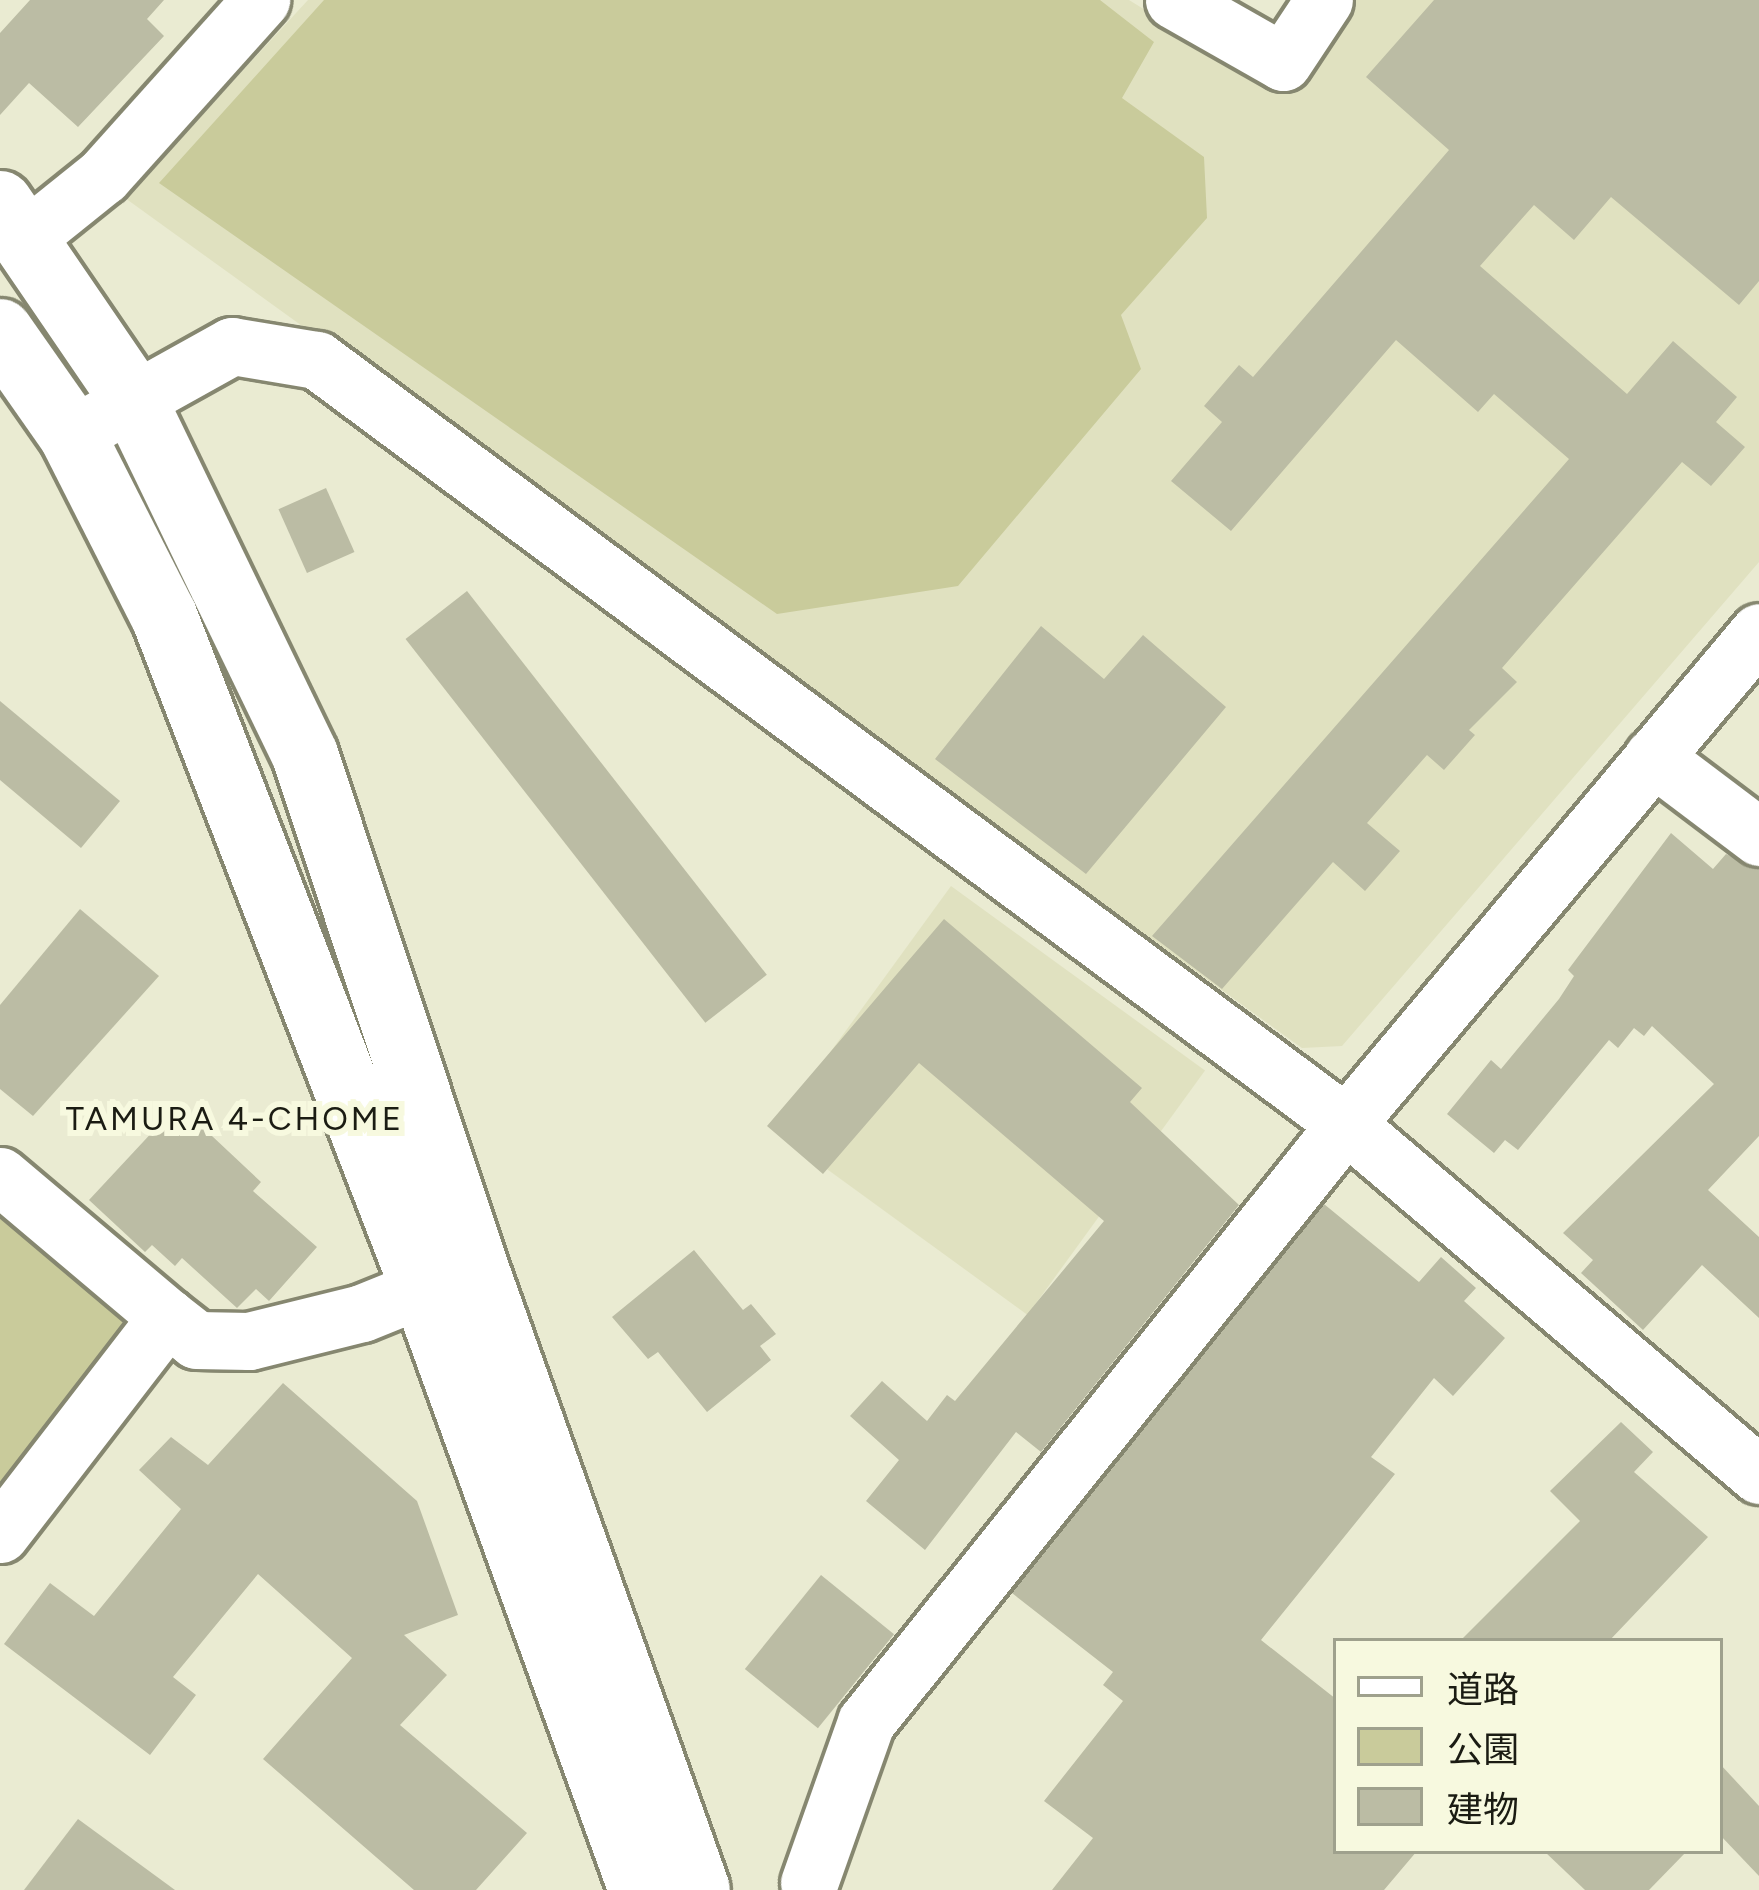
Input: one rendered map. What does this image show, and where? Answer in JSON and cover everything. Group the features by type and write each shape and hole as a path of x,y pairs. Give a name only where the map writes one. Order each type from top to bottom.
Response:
{"street":[{"path":"260,0 103,176 13,220 133,399 305,755 450,1278 642,1890"},
{"path":"1174,0 1282,62 1324,0"},
{"path":"0,332 72,435 164,616 450,1278 697,1890"},
{"path":"72,435 232,346 317,360 1346,1124 1759,1475"},
{"path":"815,1888 866,1722 1346,1124 1759,632"},
{"path":"1653,758 1759,837"},
{"path":"0,1176 196,1340 249,1341 450,1278"},
{"path":"0,1534 167,1317"}],"shaded area":[{"path":"308,0 1129,0 1281,94 1347,0 1759,0 1759,562 1342,1046 1302,1048 125,198"},
{"path":"951,886 1205,1071 1028,1315 773,1130"}],"green space":[{"path":"324,0 1100,0 1154,42 1122,98 1204,157 1207,218 1121,315 1141,369 958,586 777,614 159,183"},
{"path":"0,1209 119,1308 125,1332 0,1492"}],"building":[{"path":"30,0 164,0 147,19 164,36 78,127 29,83 0,115 0,33"},
{"path":"1434,0 1759,0 1759,281 1739,305 1611,197 1574,240 1534,205 1480,266 1627,394 1673,341 1737,397 1716,422 1745,447 1711,486 1682,462 1502,668 1517,682 1469,730 1475,735 1444,770 1427,755 1367,823 1400,851 1365,891 1333,862 1222,989 1152,936 1569,459 1494,394 1478,412 1396,340 1231,531 1171,481 1222,422 1204,406 1239,365 1253,377 1449,150 1366,77"},
{"path":"326,488 354,552 307,573 278,509"},
{"path":"467,591 767,975 705,1023 406,639"},
{"path":"1041,626 1104,679 1143,635 1226,707 1086,874 935,759"},
{"path":"0,701 120,801 81,848 0,780"},
{"path":"1671,833 1713,869 1726,854 1759,869 1759,1136 1708,1190 1759,1237 1759,1318 1702,1265 1643,1330 1581,1273 1593,1260 1563,1233 1714,1084 1652,1026 1644,1036 1634,1028 1618,1048 1609,1040 1518,1150 1505,1140 1494,1153 1447,1114 1491,1060 1501,1069 1559,999 1574,976 1568,970"},
{"path":"80,909 159,976 33,1116 0,1089 0,1005"},
{"path":"944,919 1142,1088 1130,1102 1239,1205 1041,1452 1016,1432 925,1550 866,1501 899,1460 850,1416 882,1381 927,1421 947,1395 955,1401 1104,1221 919,1063 823,1174 767,1126"},
{"path":"170,1113 187,1130 196,1121 261,1182 253,1191 317,1247 269,1301 256,1289 237,1308 182,1258 175,1266 152,1245 145,1252 89,1200"},
{"path":"1324,1204 1419,1282 1441,1257 1476,1288 1464,1301 1505,1338 1453,1396 1434,1378 1371,1457 1395,1474 1261,1640 1333,1697 1333,1854 1414,1854 1384,1890 1052,1890 1093,1838 1044,1801 1123,1701 1103,1685 1113,1672 1012,1593"},
{"path":"694,1250 743,1310 751,1304 776,1334 760,1346 771,1360 707,1412 658,1352 648,1359 612,1317"},
{"path":"283,1383 417,1501 458,1615 404,1635 447,1675 400,1725 527,1833 476,1890 414,1890 263,1759 352,1658 258,1574 173,1677 196,1695 150,1755 4,1644 50,1583 94,1616 181,1509 139,1470 171,1437 208,1465"},
{"path":"1621,1422 1653,1452 1634,1472 1708,1537 1612,1638 1463,1638 1580,1521 1550,1491"},
{"path":"821,1575 894,1634 818,1728 745,1669"},
{"path":"1723,1767 1759,1806 1759,1876 1723,1838"},
{"path":"78,1819 175,1890 24,1890"},
{"path":"1547,1854 1684,1854 1649,1890 1585,1890"}],"district":[{"name":"TAMURA 4-CHOME","path":"235,1119"}]}
